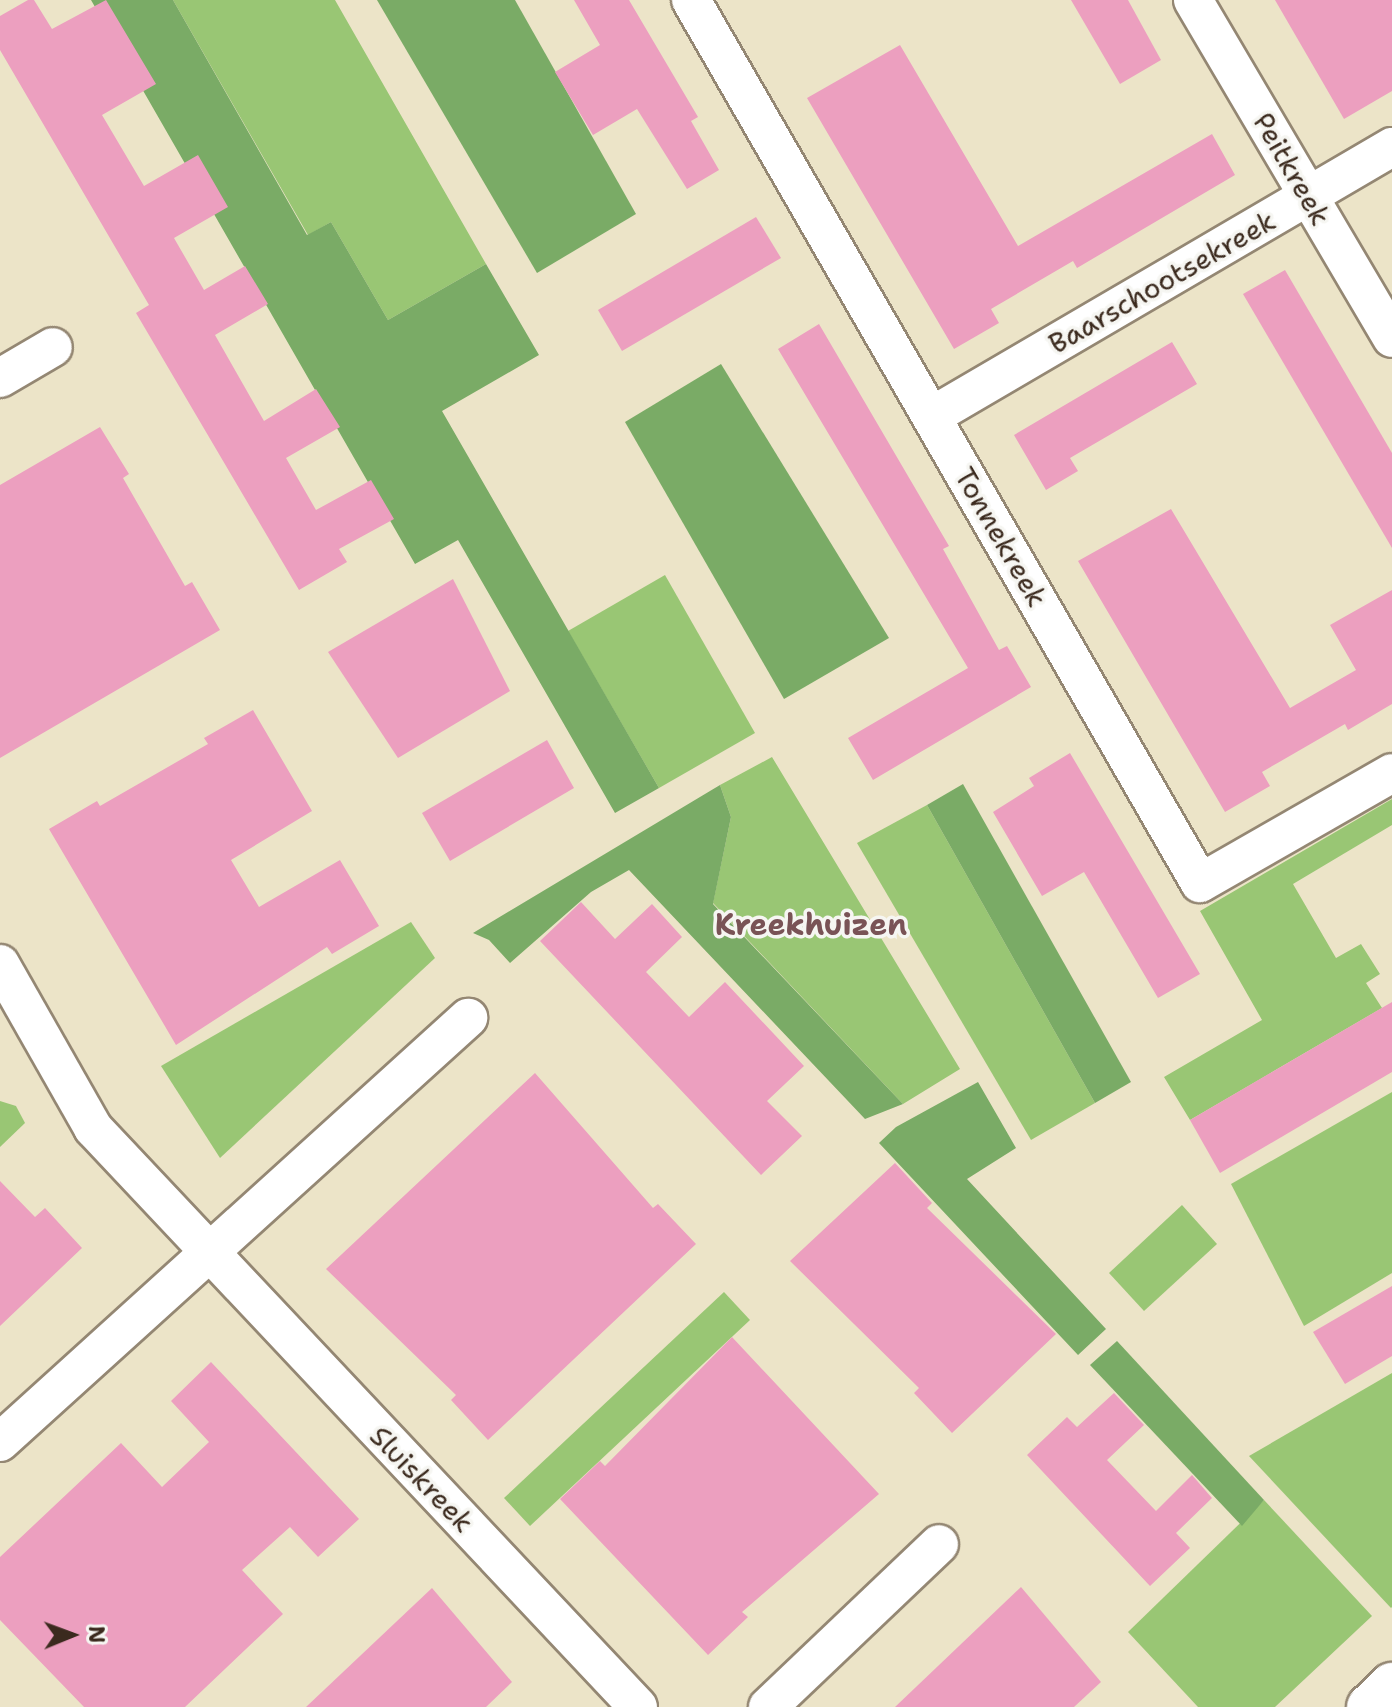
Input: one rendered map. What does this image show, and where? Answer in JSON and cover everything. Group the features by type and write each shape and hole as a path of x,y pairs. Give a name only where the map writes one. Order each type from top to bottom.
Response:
{"street":[{"name":"Tonnekreek","path":"691,0 1200,883 1392,773"},
{"name":"Peitkreek","path":"1193,0 1392,338"},
{"name":"Baarschootsekreek","path":"932,416 1392,147"},
{"path":"0,378 53,347"},
{"name":"Sluiskreek","path":"0,964 93,1128 205,1252 638,1707"},
{"path":"0,1442 205,1252 231,1237 468,1018"},
{"path":"768,1707 939,1544"},
{"path":"1369,1707 1392,1685"}],"green space":[{"path":"91,0 173,0 307,235 331,222 388,320 486,264 539,355 442,411 659,788 615,813 458,540 415,564"},
{"path":"173,0 335,0 486,264 388,320 331,222 308,235"},
{"path":"377,0 515,0 636,214 537,273"},
{"path":"721,364 889,638 784,699 625,422"},
{"path":"665,575 755,733 659,788 568,631"},
{"path":"772,757 960,1069 903,1104 713,903 731,817 720,785"},
{"path":"963,784 1131,1082 1095,1103 927,805"},
{"path":"720,785 731,817 713,904 903,1104 865,1119 629,870 591,892 510,963 489,940 473,933"},
{"path":"1392,799 1392,825 1293,884 1336,958 1361,944 1380,974 1366,983 1382,1008 1190,1120 1164,1077 1262,1020 1200,911"},
{"path":"927,805 1095,1103 1031,1140 857,843"},
{"path":"411,922 435,958 220,1158 161,1066"},
{"path":"978,1082 1016,1148 967,1179 1106,1329 1078,1355 879,1143 896,1127"},
{"path":"1392,1092 1392,1273 1304,1326 1231,1184"},
{"path":"0,1101 16,1106 25,1123 0,1147"},
{"path":"1182,1205 1217,1244 1144,1311 1109,1273"},
{"path":"724,1292 750,1320 530,1526 504,1498"},
{"path":"1117,1341 1264,1500 1242,1526 1090,1365"},
{"path":"1392,1373 1392,1607 1391,1608 1249,1456"},
{"path":"1264,1500 1372,1616 1275,1707 1198,1707 1128,1632"}],"building":[{"path":"28,0 34,0 52,29 106,0 156,84 102,115 144,186 198,155 228,207 174,238 204,290 245,266 268,304 215,335 264,421 316,389 340,427 286,458 316,510 371,480 394,519 339,549 347,562 299,590 136,313 149,305 0,50 0,16"},
{"path":"574,0 629,0 698,117 691,121 719,170 687,189 637,109 593,135 555,72 600,45"},
{"path":"1071,0 1128,0 1161,60 1120,84"},
{"path":"1275,0 1392,0 1392,91 1344,119"},
{"path":"900,45 1018,246 1212,134 1235,175 1077,268 1073,261 991,309 999,323 954,349 807,98"},
{"path":"756,217 781,258 622,351 598,310"},
{"path":"1285,270 1392,453 1392,548 1243,294"},
{"path":"819,324 949,546 943,549 999,650 1007,646 1031,687 873,780 848,738 968,668 778,349"},
{"path":"1172,342 1197,384 1070,458 1078,471 1046,490 1014,435"},
{"path":"100,427 129,474 123,478 185,586 192,582 220,630 0,758 0,485"},
{"path":"1171,509 1290,708 1356,670 1330,625 1392,590 1392,704 1348,730 1345,724 1262,772 1270,786 1225,812 1078,561"},
{"path":"453,579 510,691 398,758 328,652"},
{"path":"253,710 312,811 231,860 259,907 340,860 379,926 332,954 327,947 176,1045 49,829 97,801 100,806 208,744 204,738"},
{"path":"547,740 574,788 450,861 422,813"},
{"path":"1070,753 1200,974 1158,998 1084,872 1042,896 993,812 1034,786 1029,778"},
{"path":"581,902 615,939 652,904 682,937 646,972 689,1017 725,982 804,1066 767,1101 802,1136 761,1175 540,941"},
{"path":"1392,1002 1392,1072 1220,1173 1190,1120"},
{"path":"535,1073 653,1208 658,1204 696,1244 488,1440 451,1400 456,1395 326,1269"},
{"path":"895,1163 932,1203 927,1208 1056,1334 952,1433 914,1393 919,1388 790,1261"},
{"path":"0,1181 35,1217 45,1208 82,1248 0,1326"},
{"path":"1392,1286 1392,1356 1345,1384 1313,1332"},
{"path":"732,1337 879,1494 742,1612 748,1617 708,1655 560,1499 600,1461 605,1466"},
{"path":"211,1362 359,1519 318,1557 290,1527 242,1570 283,1614 185,1707 84,1707 0,1620 0,1557 121,1443 162,1487 209,1442 171,1401"},
{"path":"1114,1393 1144,1425 1107,1460 1156,1511 1192,1475 1212,1498 1176,1533 1190,1548 1150,1586 1027,1455 1067,1417 1077,1427"},
{"path":"1021,1587 1101,1682 1074,1707 895,1707"},
{"path":"432,1588 512,1682 486,1707 306,1707"}],"district":[{"name":"Kreekhuizen","path":"811,925"}]}
